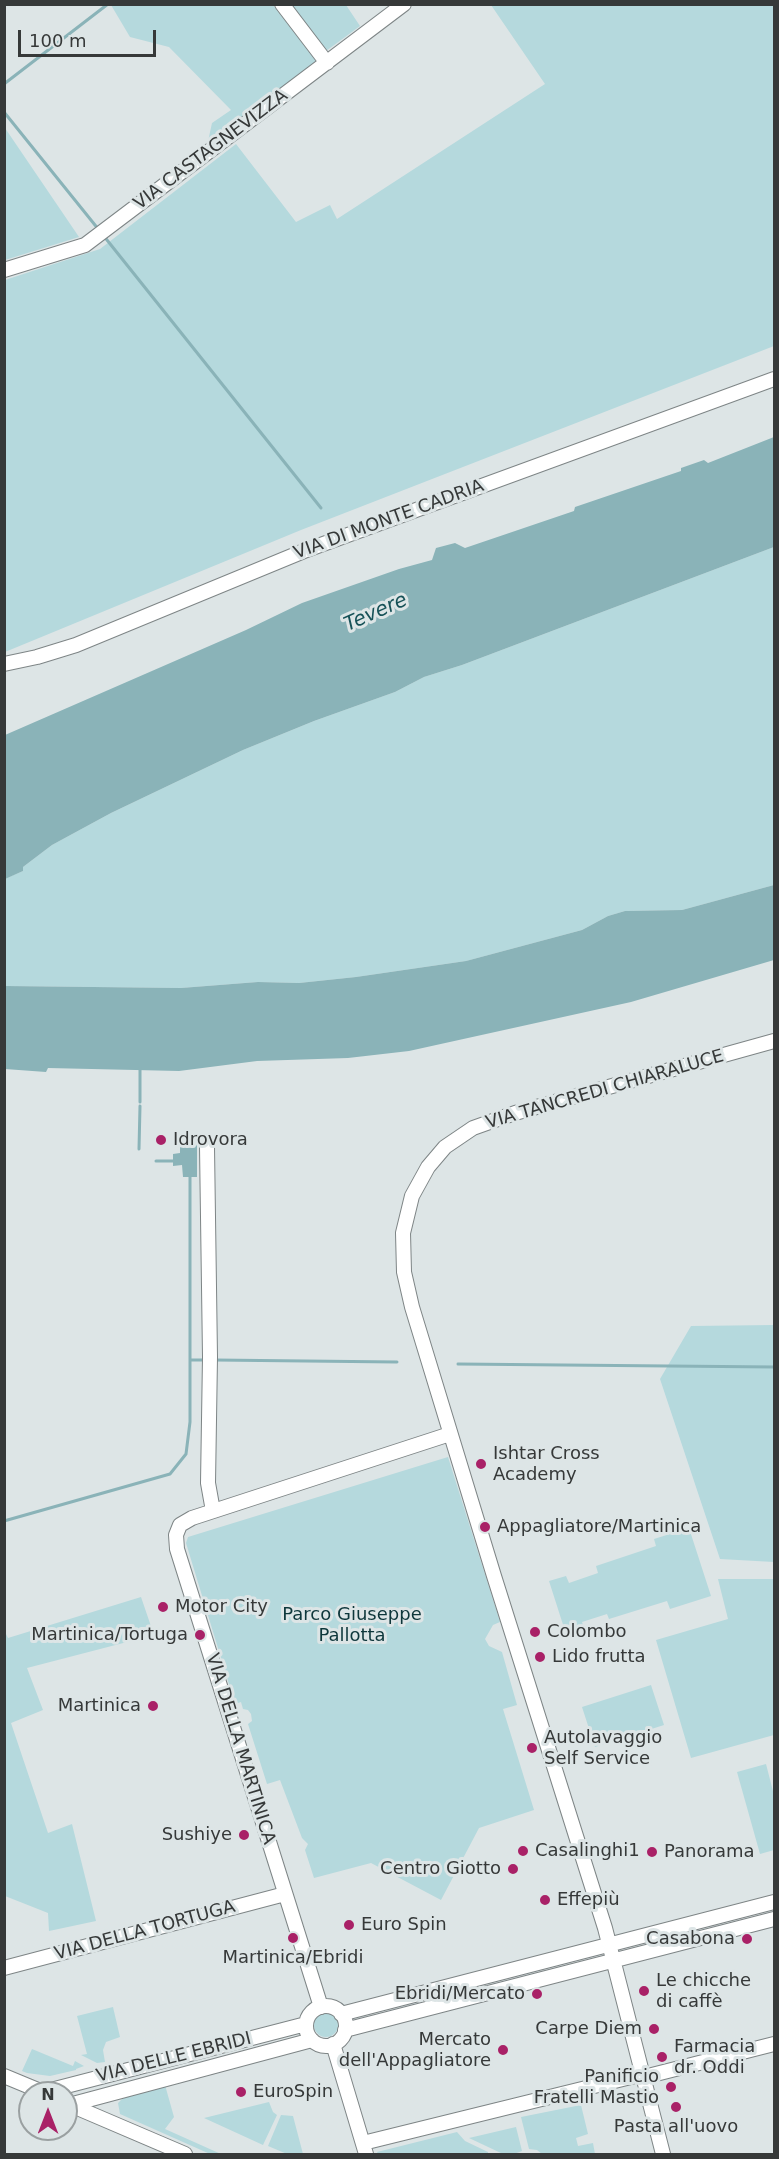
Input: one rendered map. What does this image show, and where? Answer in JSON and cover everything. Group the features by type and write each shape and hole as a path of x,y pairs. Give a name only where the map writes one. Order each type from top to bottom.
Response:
{"street":[{"path":"282,4 327,63"},
{"name":"VIA CASTAGNEVIZZA","path":"4,270 85,244 404,4"},
{"name":"VIA DI MONTE CADRIA","path":"4,664 47,655 76,645 273,563 774,379"},
{"name":"VIA TANCREDI CHIARALUCE","path":"663,2154 610,1945 412,1307 404,1272 405,1221 412,1196 436,1156 465,1133 492,1120 774,1041"},
{"path":"207,1147 210,1361 208,1483 213,1511"},
{"name":"VIA DELLA MARTINICA","path":"321,2007 176,1541 178,1528 185,1521 213,1511 450,1434"},
{"name":"VIA DELLA TORTUGA","path":"4,1968 285,1894"},
{"path":"341,2014 774,1902"},
{"path":"345,2030 774,1919"},
{"path":"506,1972 511,1988"},
{"path":"418,1994 423,2011"},
{"path":"321,2007 332,2007 341,2014 345,2022 345,2030 340,2038 333,2044 322,2045 312,2040 307,2032 306,2024 309,2014 321,2007"},
{"name":"VIA DELLE EBRIDI","path":"78,2083 306,2024"},
{"name":"VIA DELLE EBRIDI","path":"78,2101 312,2040"},
{"path":"333,2044 364,2149 774,2044"},
{"path":"210,2049 214,2066"},
{"path":"114,2073 119,2091"},
{"path":"4,2076 18,2082"},
{"path":"78,2108 185,2154"}],"green space":[{"path":"111,5 273,5 316,61 207,146 212,123 231,110 169,47 130,37"},
{"path":"290,5 346,5 360,26 326,51"},
{"path":"491,5 774,5 774,346 301,530 5,652 5,280 100,249 236,144 296,222 330,205 337,219 545,84"},
{"path":"5,128 79,237 5,260"},
{"path":"774,547 774,885 682,910 625,911 608,916 582,930 466,961 356,977 299,983 258,982 181,988 5,986 4,879 23,871 23,867 52,845 111,813 243,750 395,692 424,677 462,665"},
{"path":"774,1325 774,1562 720,1559 660,1379 691,1326"},
{"name":"Parco Giuseppe Pallotta","path":"448,1457 500,1622 493,1625 485,1639 489,1646 502,1652 517,1705 503,1709 534,1810 479,1828 441,1900 371,1863 314,1878 305,1850 308,1844 302,1838 280,1780 267,1784 248,1724 252,1721 251,1714 248,1710 243,1709 241,1702 235,1704 186,1543 188,1537"},
{"path":"689,1528 711,1596 670,1609 667,1601 609,1619 607,1614 582,1622 584,1628 566,1634 549,1581 566,1576 569,1583 598,1573 596,1566 656,1546 654,1539"},
{"path":"718,1579 774,1579 774,1735 691,1758 656,1640 728,1619"},
{"path":"141,1597 154,1635 27,1668 43,1710 11,1723 48,1833 72,1824 96,1921 49,1931 48,1913 5,1896 5,1632 8,1638"},
{"path":"651,1685 664,1725 595,1747 582,1707"},
{"path":"766,1764 774,1795 774,1850 760,1854 737,1772"},
{"path":"113,2007 120,2037 106,2042 103,2050 105,2062 97,2063 81,2055 87,2054 77,2016"},
{"path":"321,2013 331,2013 338,2020 338,2030 331,2037 321,2037 314,2030 314,2020"},
{"path":"32,2049 73,2066 75,2061 84,2066 50,2076 27,2073 22,2071"},
{"path":"165,2085 174,2117 165,2129 221,2154 210,2154 120,2114 118,2103 123,2098"},
{"path":"269,2102 273,2112 277,2115 263,2145 204,2118"},
{"path":"581,2105 588,2134 576,2138 578,2146 593,2143 595,2154 542,2154 537,2150 529,2149 521,2117"},
{"path":"281,2115 293,2116 303,2154 287,2154 268,2146"},
{"path":"516,2127 522,2151 514,2154 503,2154 469,2138"},
{"path":"457,2132 465,2141 488,2154 378,2154 377,2152"}],"water":[{"name":"Tevere","path":"774,437 774,547 462,665 424,677 395,692 243,750 111,813 52,845 23,867 23,871 5,879 5,735 246,630 302,603 399,569 432,560 436,548 455,543 465,548 574,511 575,507 681,471 681,468 704,460 708,463"},
{"path":"774,885 774,960 631,1002 409,1051 348,1058 257,1061 179,1071 48,1068 46,1072 5,1069 5,986 181,988 258,982 299,983 356,977 466,961 582,930 608,916 625,911 682,910"},
{"path":"180,1143 197,1143 197,1177 183,1177 182,1165 173,1166 173,1154 180,1153"}],"waterway":[{"path":"4,84 108,4"},
{"path":"4,112 99,230"},
{"path":"103,235 321,508"},
{"path":"140,1068 140,1102"},
{"path":"139,1149 140,1106"},
{"path":"156,1161 173,1161"},
{"path":"4,1521 170,1474 186,1454 190,1422 190,1177"},
{"path":"190,1360 206,1360"},
{"path":"215,1360 397,1362"},
{"path":"458,1364 774,1367"}],"place":[{"name":"Idrovora","path":"161,1140"},
{"name":"Ishtar Cross Academy","path":"481,1464"},
{"name":"Appagliatore/Martinica","path":"485,1527"},
{"name":"Motor City","path":"163,1607"},
{"name":"Colombo","path":"535,1632"},
{"name":"Martinica/Tortuga","path":"200,1635"},
{"name":"Lido frutta","path":"540,1657"},
{"name":"Martinica","path":"153,1706"},
{"name":"Autolavaggio Self Service","path":"532,1748"},
{"name":"Sushiye","path":"244,1835"},
{"name":"Casalinghi1","path":"523,1851"},
{"name":"Panorama","path":"652,1852"},
{"name":"Centro Giotto","path":"513,1869"},
{"name":"Effepiù","path":"545,1900"},
{"name":"Euro Spin","path":"349,1925"},
{"name":"Martinica/Ebridi","path":"293,1938"},
{"name":"Casabona","path":"747,1939"},
{"name":"Le chicche di caffè","path":"644,1991"},
{"name":"Ebridi/Mercato","path":"537,1994"},
{"name":"Carpe Diem","path":"654,2029"},
{"name":"Mercato dell'Appagliatore","path":"503,2050"},
{"name":"Farmacia dr. Oddi","path":"662,2057"},
{"name":"Panificio Fratelli Mastio","path":"671,2087"},
{"name":"EuroSpin","path":"241,2092"},
{"name":"Pasta all'uovo","path":"676,2107"}]}
